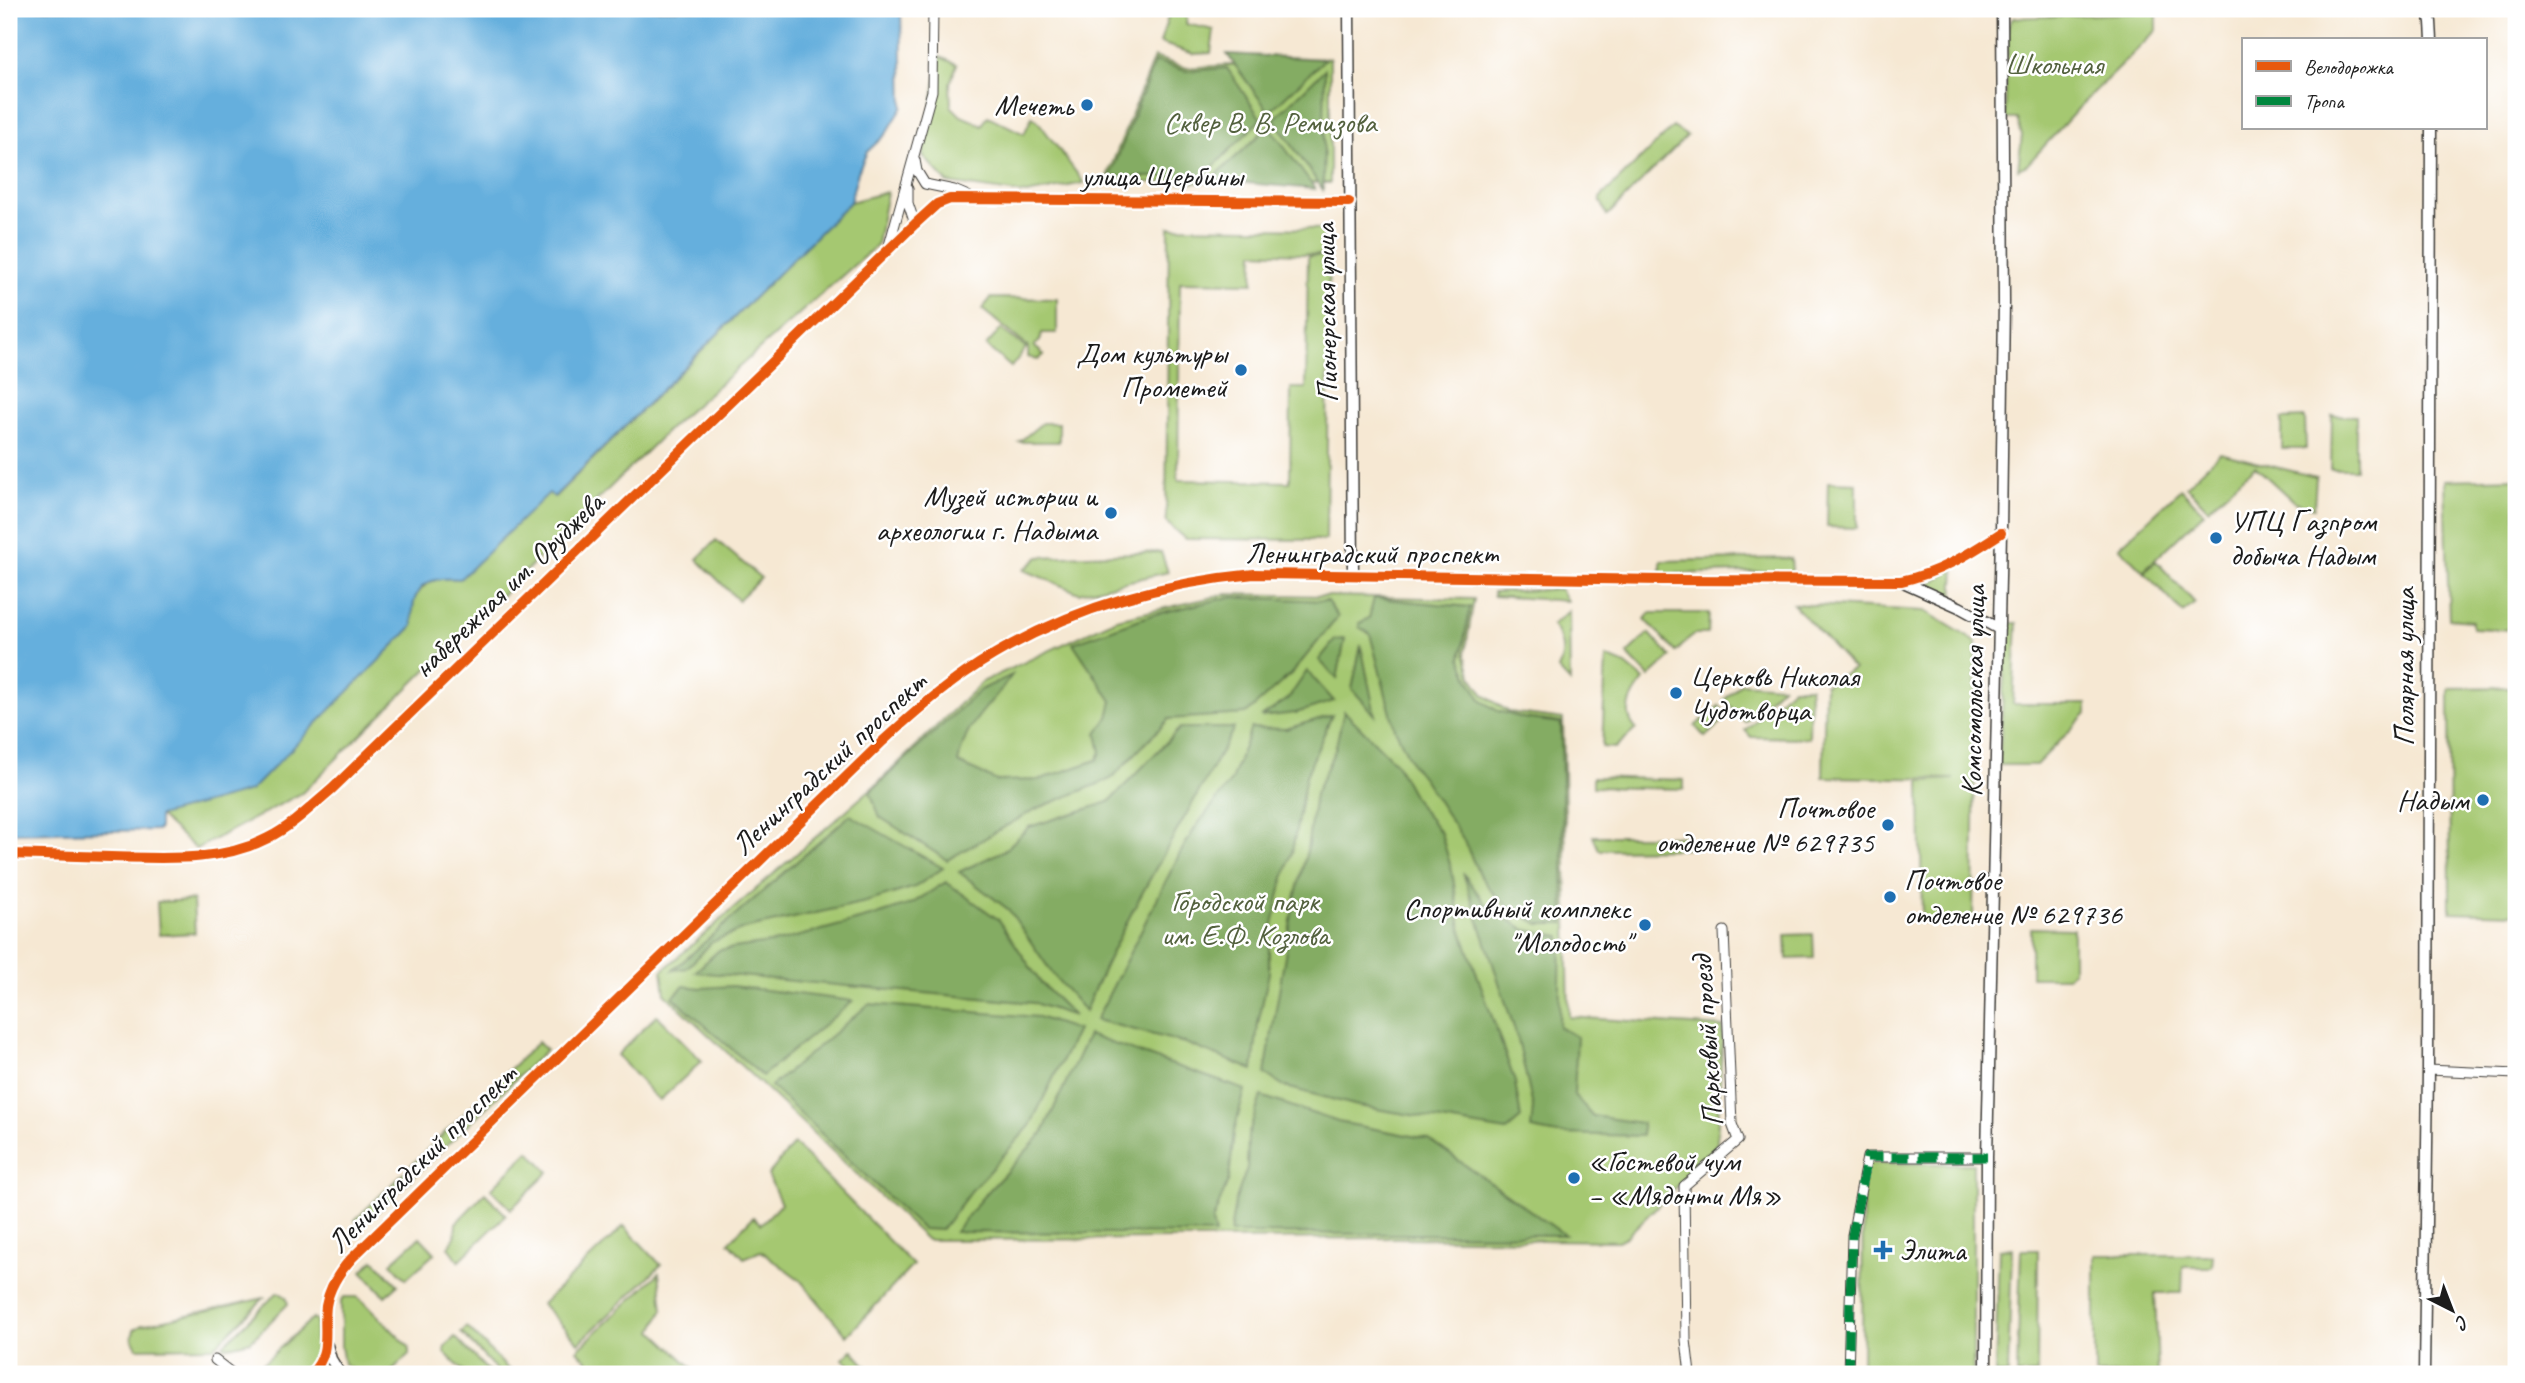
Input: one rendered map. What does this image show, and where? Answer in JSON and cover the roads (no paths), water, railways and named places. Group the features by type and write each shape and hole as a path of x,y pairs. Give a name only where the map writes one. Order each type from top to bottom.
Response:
{"street":[{"path":"888,250 932,91 933,9"},
{"name":"Пионерская улица","path":"1349,9 1353,574"},
{"name":"Комсомольская улица","path":"1986,1374 1987,1157 2004,302 2002,9"},
{"path":"2428,9 2432,38"},
{"name":"Полярная улица","path":"2424,1374 2428,1070 2431,130"},
{"path":"915,158 917,171 925,184 954,190 975,199"},
{"path":"909,179 908,203 915,224"},
{"name":"улица Щербины","path":"975,199 1349,202"},
{"name":"набережная им. Оруджева","path":"9,854 144,858 205,856 244,848 286,828 332,789 915,224 943,200 975,199"},
{"path":"1901,581 1924,577 1943,568 2001,533"},
{"name":"Ленинградский проспект","path":"327,1345 326,1307 330,1290 352,1258 849,773 937,693 1013,644 1088,609 1124,597 1206,578 1254,573 1901,581"},
{"path":"1901,581 1959,607 1999,629"},
{"name":"Парковый проезд","path":"1690,1374 1686,1340 1684,1186 1738,1140 1732,1124 1724,931"},
{"path":"2428,1070 2516,1074"},
{"path":"1848,1374 1852,1236 1867,1157 1987,1157"},
{"path":"311,1374 323,1359 327,1345"},
{"path":"327,1345 340,1374"},
{"path":"215,1360 233,1374"}],"water":[{"path":"9,9 901,9 903,107 886,134 867,152 850,202 554,497 549,493 460,579 437,580 422,588 414,603 413,626 250,791 159,816 159,830 9,833"}],"place":[{"name":"Мечеть","path":"1087,105"},
{"name":"Дом культуры Прометей","path":"1241,370"},
{"name":"Музей истории и археологии г. Надыма","path":"1111,513"},
{"name":"УПЦ Газпром добыча Надым","path":"2216,538"},
{"name":"Церковь Николая Чудотворца","path":"1676,693"},
{"name":"Надым","path":"2483,800"},
{"name":"Почтовое отделение № 629735","path":"1888,825"},
{"name":"Почтовое отделение № 629736","path":"1890,897"},
{"name":"Спортивный комплекс \"Молодость\"","path":"1645,925"},
{"name":"«Гостевой чум – «Мядонти Мя»","path":"1574,1178"},
{"name":"Элита","path":"1883,1250"}],"park label":[{"name":"Школьная","path":"2054,64"},
{"name":"Сквер В. В. Ремизова","path":"1270,122"},
{"name":"Городской парк им. Е.Ф. Козлова","path":"1245,918"}]}
